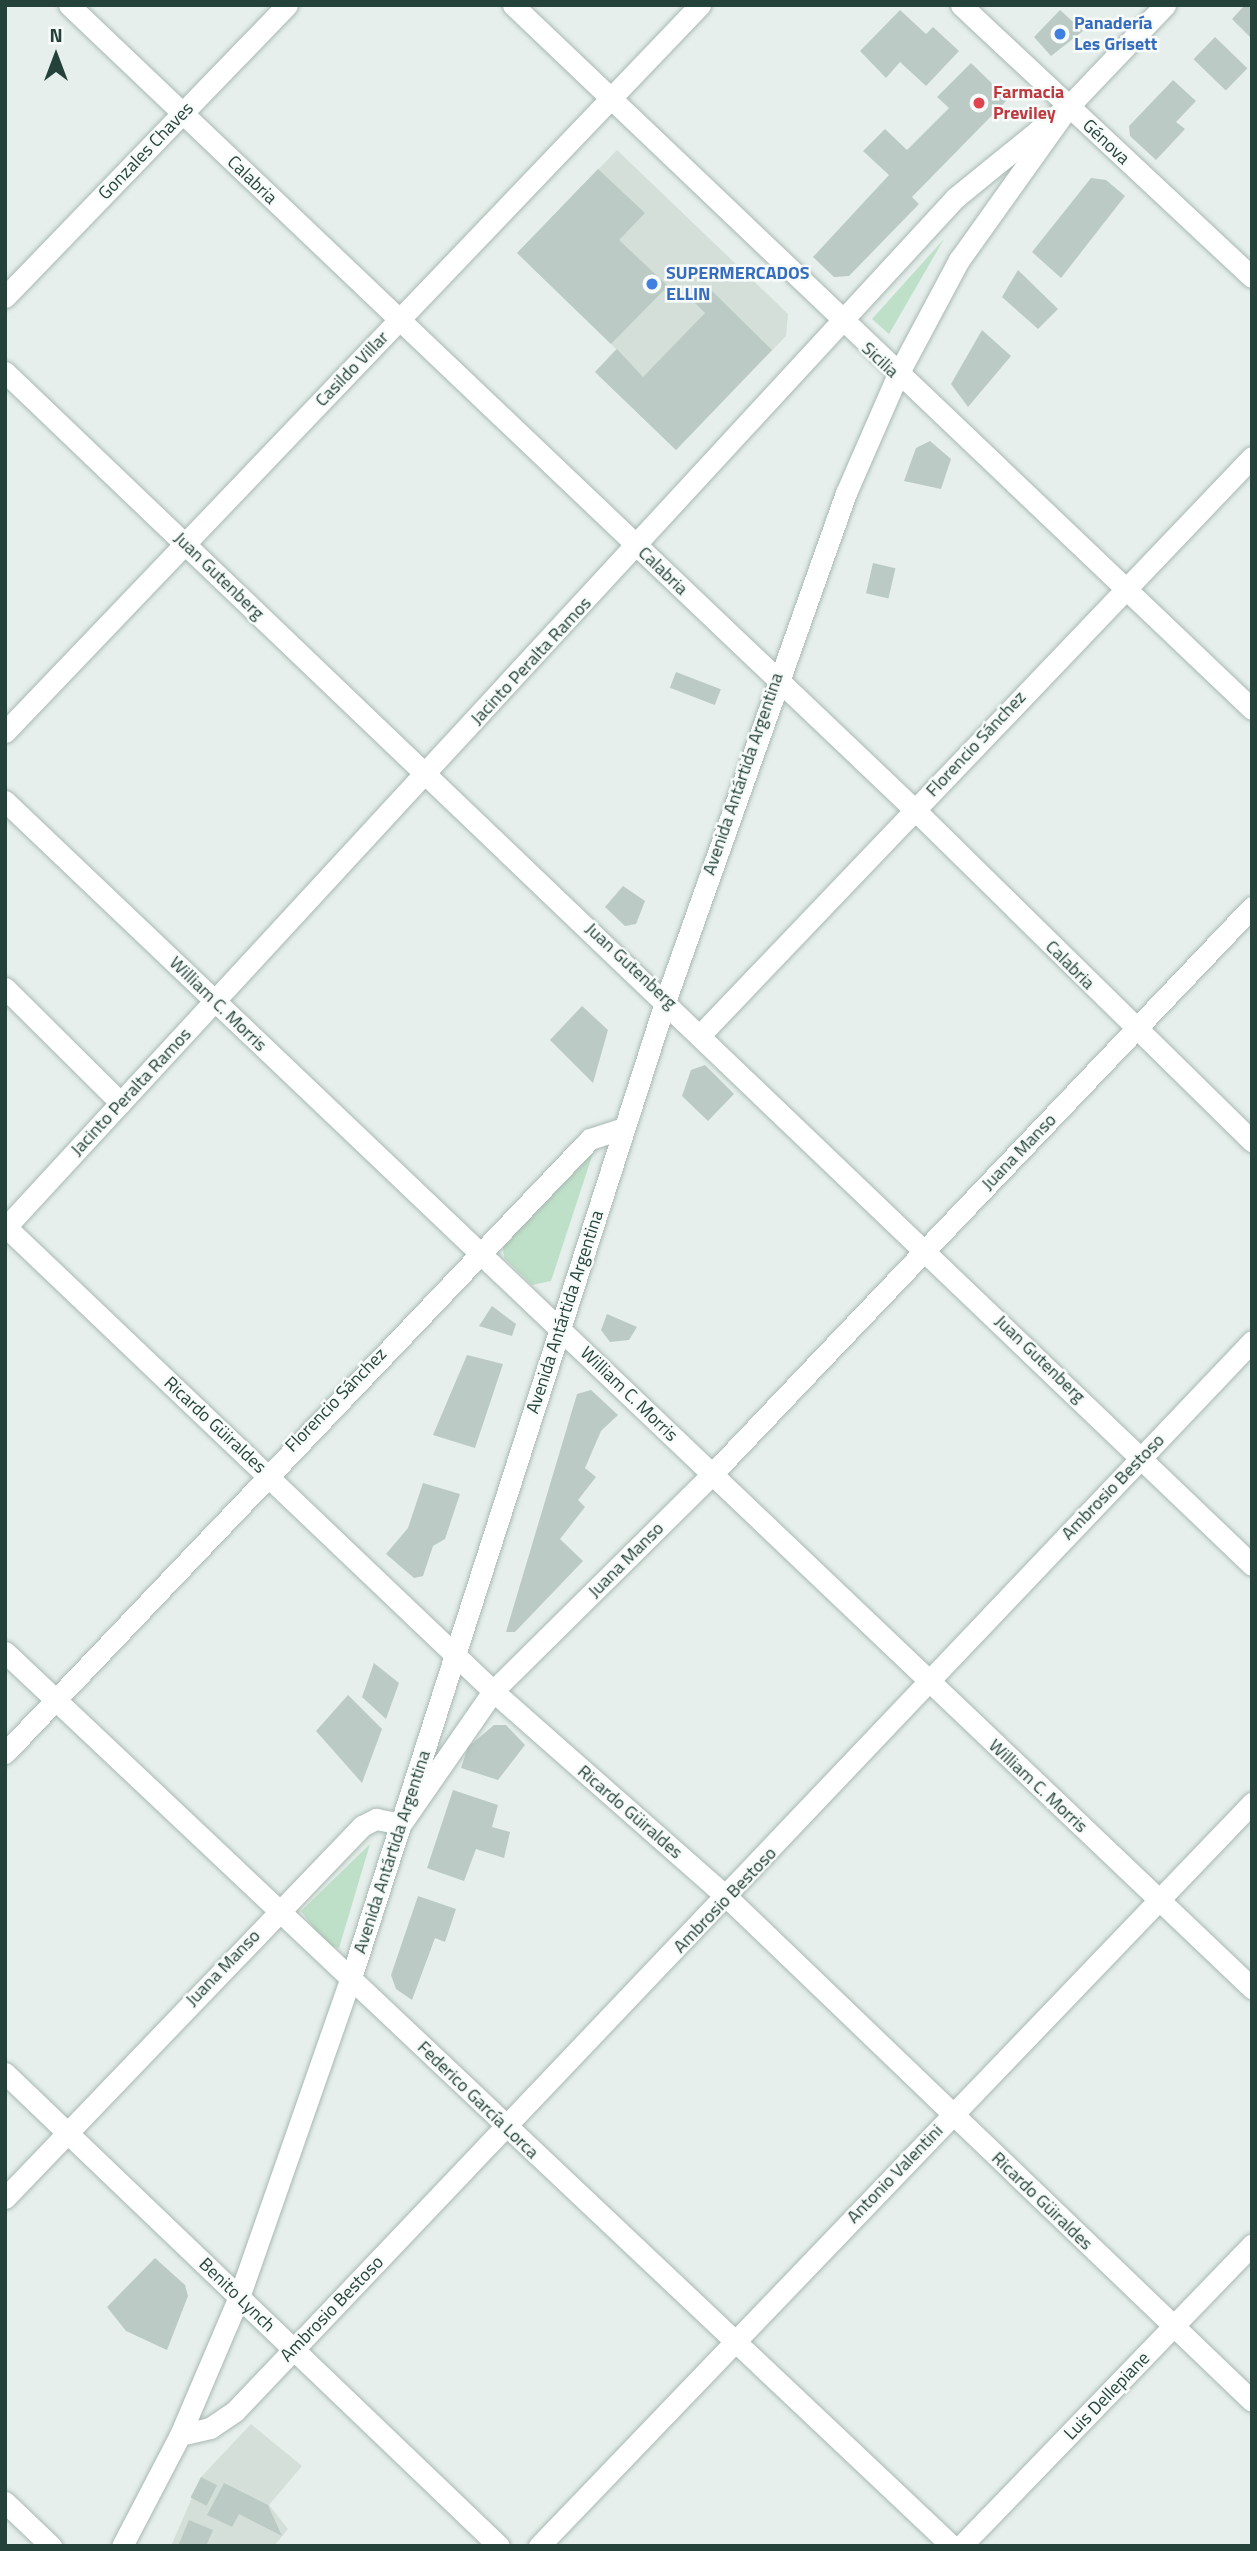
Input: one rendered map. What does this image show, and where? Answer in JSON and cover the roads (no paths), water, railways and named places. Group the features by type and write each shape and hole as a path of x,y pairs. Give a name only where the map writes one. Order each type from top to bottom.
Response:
{"street":[{"name":"Calabria","path":"69,5 915,809 1135,1030 1252,1140"},
{"name":"Gonzales Chaves","path":"5,297 287,5"},
{"name":"Sicilia","path":"513,5 843,325 1252,709"},
{"name":"Casildo Villar","path":"5,733 700,5"},
{"name":"Génova","path":"961,5 1252,277"},
{"path":"1068,107 1166,5"},
{"name":"Jacinto Peralta Ramos","path":"6,1227 843,325 955,198 1068,107"},
{"name":"Avenida Antártida Argentina","path":"122,2546 180,2435 239,2297 351,1978 401,1824 452,1650 776,678 897,376 960,261 1068,107"},
{"name":"Juan Gutenberg","path":"5,372 667,999 1252,1565"},
{"name":"Florencio Sánchez","path":"702,1033 1124,587 1252,457"},
{"name":"William C. Morris","path":"5,801 712,1474 926,1683 1162,1899 1252,1988"},
{"name":"Juana Manso","path":"5,2198 362,1826 376,1819 401,1824 493,1691 712,1474 1252,907"},
{"path":"5,988 121,1103"},
{"name":"Florencio Sánchez","path":"5,1753 266,1473 590,1139 624,1128"},
{"name":"Ricardo Güiraldes","path":"6,1227 493,1691 728,1898 1252,2401"},
{"name":"Ambrosio Bestoso","path":"180,2435 210,2428 234,2411 728,1898 926,1683 1252,1341"},
{"name":"Federico García Lorca","path":"5,1652 505,2127 735,2339 952,2546"},
{"name":"Antonio Valentini","path":"539,2546 1252,1803"},
{"name":"Benito Lynch","path":"5,2073 499,2546"},
{"name":"Luis Dellepiane","path":"961,2546 1252,2245"},
{"path":"5,2502 51,2546"}],"place":[{"name":"Panadería Les Grisett","path":"1060,34"},
{"name":"Farmacia Previley","path":"979,103"},
{"name":"SUPERMERCADOS ELLIN","path":"652,284"}]}
